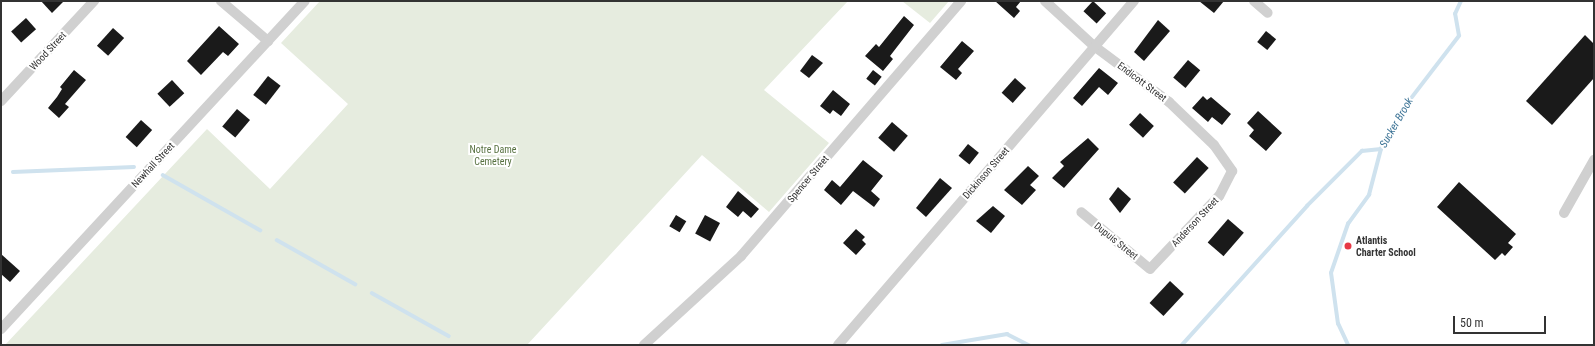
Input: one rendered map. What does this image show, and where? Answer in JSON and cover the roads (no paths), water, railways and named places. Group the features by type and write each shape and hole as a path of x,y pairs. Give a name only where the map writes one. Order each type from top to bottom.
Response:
{"street":[{"name":"Wood Street","path":"1,101 94,1"},
{"path":"221,1 268,42"},
{"name":"Newhall Street","path":"1,329 305,1"},
{"name":"Spencer Street","path":"644,345 741,256 961,1"},
{"name":"Endicott Street","path":"1045,1 1094,46 1169,102 1214,145 1232,169"},
{"name":"Dickinson Street","path":"838,345 1134,1"},
{"path":"1254,1 1268,13"},
{"path":"1564,213 1594,160"},
{"name":"Anderson Street","path":"1150,269 1219,196 1231,178 1232,169"},
{"name":"Dupuis Street","path":"1081,212 1150,269"}],"waterway":[{"name":"Sucker Brook","path":"1348,345 1338,324 1331,273 1348,224 1369,195 1381,149 1406,105 1459,36 1455,14 1461,1"},
{"path":"1182,345 1307,206 1362,151 1381,149"},
{"path":"13,172 134,167"},
{"path":"163,175 260,230"},
{"path":"277,240 355,284"},
{"path":"372,293 449,336"},
{"path":"942,345 1007,334 1029,345"}],"place":[{"name":"Atlantis Charter School","path":"1348,246"}],"park label":[{"name":"Notre Dame Cemetery","path":"493,154"}]}
